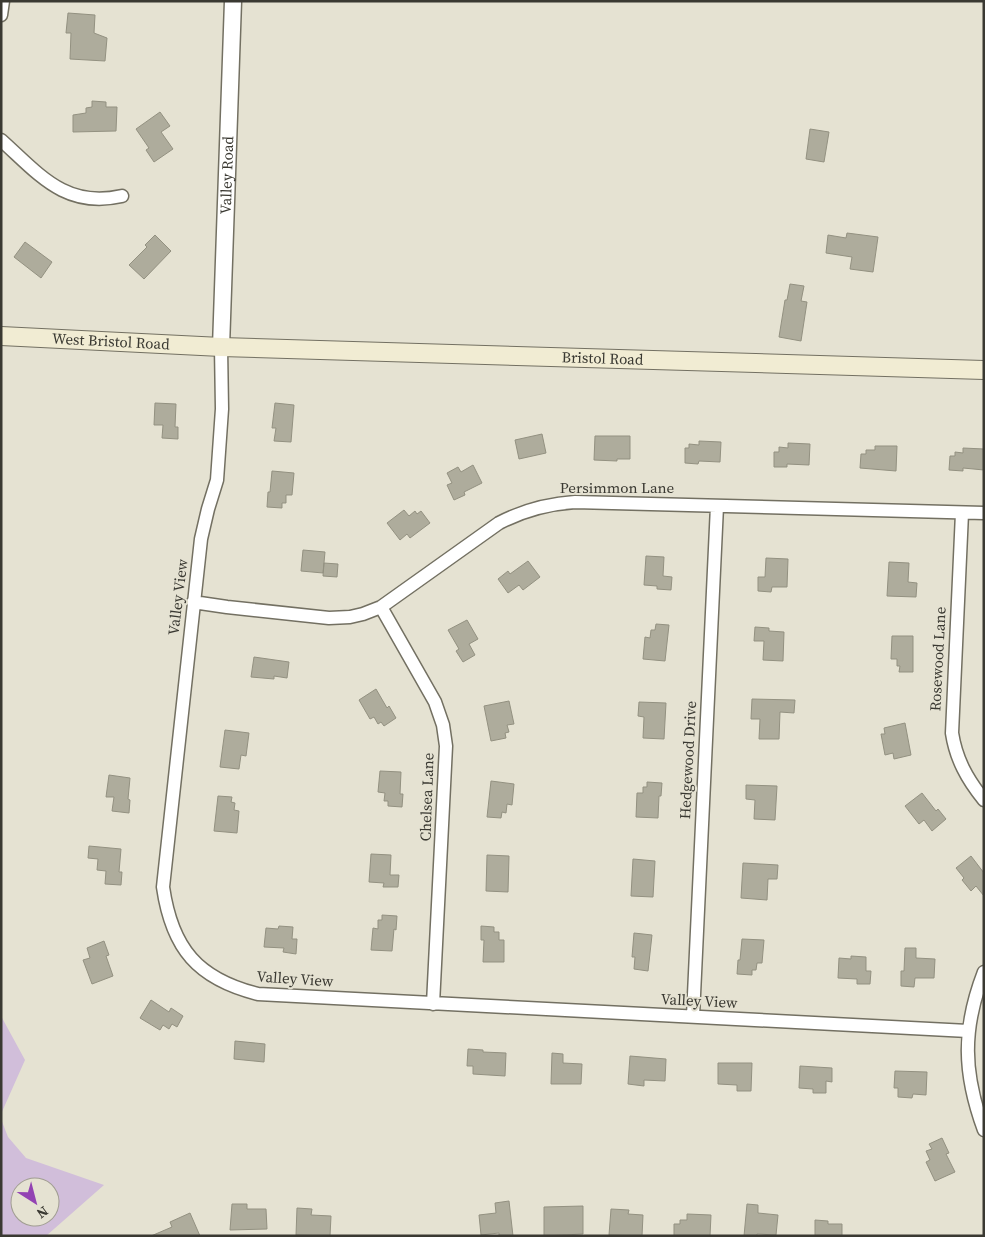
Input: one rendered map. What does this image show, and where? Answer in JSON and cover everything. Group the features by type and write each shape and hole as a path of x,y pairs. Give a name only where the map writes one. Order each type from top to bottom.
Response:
{"main road":[{"name":"West Bristol Road","path":"1,336 221,347"},
{"name":"Bristol Road","path":"221,347 984,370"}],"street":[{"path":"1,15 2,1"},
{"name":"Valley Road","path":"221,347 233,1"},
{"path":"1,140 50,185 61,191 79,197 94,199 122,196"},
{"name":"Valley View","path":"221,347 222,409 218,480 208,509 201,539 164,887 167,910 178,939 186,952 202,969 222,982 258,994 968,1031"},
{"name":"Persimmon Lane","path":"193,602 328,618 350,617 363,614 381,607 499,523 535,507 555,503 984,513"},
{"name":"Hedgewood Drive","path":"693,1016 717,506"},
{"name":"Rosewood Lane","path":"962,512 952,733 954,747 961,767 984,800"},
{"name":"Chelsea Lane","path":"381,607 435,702 443,725 446,746 433,1004"},
{"path":"984,972 976,993 968,1031 968,1067 972,1094 984,1130"}],"shaded area":[{"path":"1,1016 25,1060 1,1114"},
{"path":"1,1119 8,1137 26,1158 104,1185 60,1224 60,1177 10,1177 10,1227 56,1227 46,1236 1,1236"}],"building":[{"path":"68,13 95,15 94,33 107,38 105,61 70,59 71,33 66,33"},
{"path":"92,101 106,102 106,107 117,107 116,131 73,132 73,115 86,113 86,108 92,107"},
{"path":"160,112 170,126 161,132 173,149 154,162 146,150 149,148 136,129"},
{"path":"810,129 829,132 824,162 806,159"},
{"path":"847,233 878,237 873,272 850,269 852,257 826,253 828,235 846,238"},
{"path":"155,235 171,251 144,279 129,265 147,247 145,245"},
{"path":"25,242 52,262 41,278 14,257"},
{"path":"790,284 804,286 801,301 807,302 801,341 779,337 785,300 787,300"},
{"path":"155,403 176,404 175,427 178,427 178,439 162,438 163,425 154,425"},
{"path":"275,403 294,405 291,442 274,441 276,428 272,428"},
{"path":"542,434 546,453 519,459 515,440"},
{"path":"595,436 630,436 630,459 617,459 617,461 594,460"},
{"path":"699,441 721,442 720,462 699,461 698,464 685,463 685,448 689,448 689,444 699,445"},
{"path":"788,443 810,444 809,465 787,464 787,467 774,467 774,452 779,452 779,447 788,448"},
{"path":"875,446 897,446 896,471 860,468 861,454 866,454 866,450 875,450"},
{"path":"963,448 984,449 984,470 963,468 963,471 949,470 950,456 955,456 955,452 963,453"},
{"path":"473,465 482,483 464,492 465,495 454,500 447,485 452,483 447,473 458,467 461,472"},
{"path":"272,471 294,473 292,495 286,495 286,503 282,503 282,508 267,507"},
{"path":"404,510 409,516 415,511 417,514 421,511 430,523 410,538 407,534 400,540 387,523"},
{"path":"303,550 325,552 323,573 301,571"},
{"path":"646,556 664,557 663,576 672,577 671,590 657,589 657,586 644,585"},
{"path":"766,558 788,559 787,587 772,587 771,592 758,591 758,577 765,577"},
{"path":"528,561 540,577 523,590 519,585 508,593 498,579 508,571 510,574"},
{"path":"889,562 909,563 908,582 917,583 916,597 887,596"},
{"path":"324,563 338,564 337,577 323,576"},
{"path":"467,620 478,639 469,644 475,655 463,662 456,651 459,649 448,630"},
{"path":"656,624 669,625 665,661 643,659 645,637 650,638 651,630 655,630"},
{"path":"755,627 769,628 769,631 784,632 783,661 763,660 764,641 754,641"},
{"path":"892,636 913,636 913,672 899,672 900,666 897,666 897,659 891,659"},
{"path":"254,657 289,662 287,678 274,676 274,679 251,677"},
{"path":"376,689 387,708 389,706 396,718 384,726 381,722 378,724 374,717 370,719 359,700"},
{"path":"752,699 795,700 794,713 780,712 779,739 759,739 760,719 751,719"},
{"path":"509,701 514,724 507,725 509,732 505,733 506,738 491,741 484,706"},
{"path":"639,702 666,703 664,739 643,738 644,717 638,716"},
{"path":"905,723 911,755 894,759 893,753 885,755 881,734 885,734 884,728"},
{"path":"225,730 249,733 246,756 241,755 239,769 220,767"},
{"path":"380,771 401,772 400,794 403,794 402,807 388,806 388,801 384,801 385,793 378,792"},
{"path":"109,775 130,778 129,813 112,811 114,797 106,797"},
{"path":"491,781 514,784 512,805 507,804 506,813 502,812 501,818 487,817"},
{"path":"647,782 662,783 661,796 659,796 658,818 636,817 637,793 643,793 643,787 647,787"},
{"path":"746,785 777,786 775,820 754,819 755,800 746,799"},
{"path":"922,793 936,811 938,809 946,819 932,831 924,820 919,824 905,806"},
{"path":"218,796 232,797 231,802 235,803 234,810 239,811 237,833 214,831"},
{"path":"89,846 121,849 119,872 122,872 121,885 105,884 106,871 97,870 98,859 88,858"},
{"path":"371,854 391,855 390,875 399,875 398,887 383,887 384,883 369,882"},
{"path":"487,855 509,856 508,892 486,891"},
{"path":"971,856 984,873 984,896 976,886 971,891 962,880 964,878 956,868"},
{"path":"633,859 655,861 653,897 631,896"},
{"path":"743,863 778,865 777,879 768,879 767,900 741,898"},
{"path":"382,915 397,916 392,951 371,950 373,928 378,929 378,920 382,920"},
{"path":"279,926 293,927 292,939 297,939 296,954 283,952 284,948 264,947 266,928 278,929"},
{"path":"481,926 494,927 494,932 499,932 499,940 504,940 504,962 483,962 484,940 481,940"},
{"path":"634,933 652,935 648,971 634,969 635,957 632,957"},
{"path":"742,939 764,940 762,963 757,963 756,970 752,970 752,975 737,974"},
{"path":"104,941 109,955 106,956 113,976 92,984 83,960 90,958 87,948"},
{"path":"905,948 916,948 916,958 935,959 934,978 915,978 914,987 901,986 901,971 904,971"},
{"path":"851,956 866,957 866,971 871,971 870,984 857,984 857,979 838,978 839,958 851,959"},
{"path":"151,1000 169,1012 171,1008 183,1016 177,1027 172,1024 169,1029 163,1025 160,1030 140,1018"},
{"path":"235,1041 265,1044 264,1062 234,1059"},
{"path":"468,1049 506,1053 505,1076 473,1074 473,1066 467,1066"},
{"path":"552,1053 563,1054 563,1063 582,1064 581,1084 551,1084"},
{"path":"630,1056 666,1059 665,1081 644,1080 644,1086 628,1084"},
{"path":"718,1063 752,1063 751,1091 737,1091 737,1085 718,1084"},
{"path":"800,1066 832,1068 832,1082 826,1081 826,1093 813,1093 813,1089 799,1088"},
{"path":"895,1071 927,1072 926,1095 913,1094 912,1098 898,1097 898,1088 894,1088"},
{"path":"942,1138 949,1153 946,1154 955,1172 935,1181 926,1162 930,1160 926,1151 932,1149 929,1144"},
{"path":"509,1201 513,1236 499,1236 499,1233 481,1235 479,1215 496,1213 495,1203"},
{"path":"232,1204 247,1204 247,1209 266,1209 267,1229 230,1230"},
{"path":"747,1204 758,1205 758,1213 778,1215 776,1235 757,1234 757,1236 744,1236"},
{"path":"583,1206 583,1234 544,1236 544,1207"},
{"path":"297,1208 312,1209 311,1215 331,1216 330,1236 296,1235"},
{"path":"611,1209 629,1210 628,1214 643,1215 642,1236 609,1235"},
{"path":"190,1213 200,1236 151,1236 172,1227 170,1222"},
{"path":"687,1214 711,1215 710,1236 674,1236 674,1224 680,1224 680,1220 687,1220"},
{"path":"815,1220 828,1221 828,1224 842,1224 842,1236 815,1236"}]}
